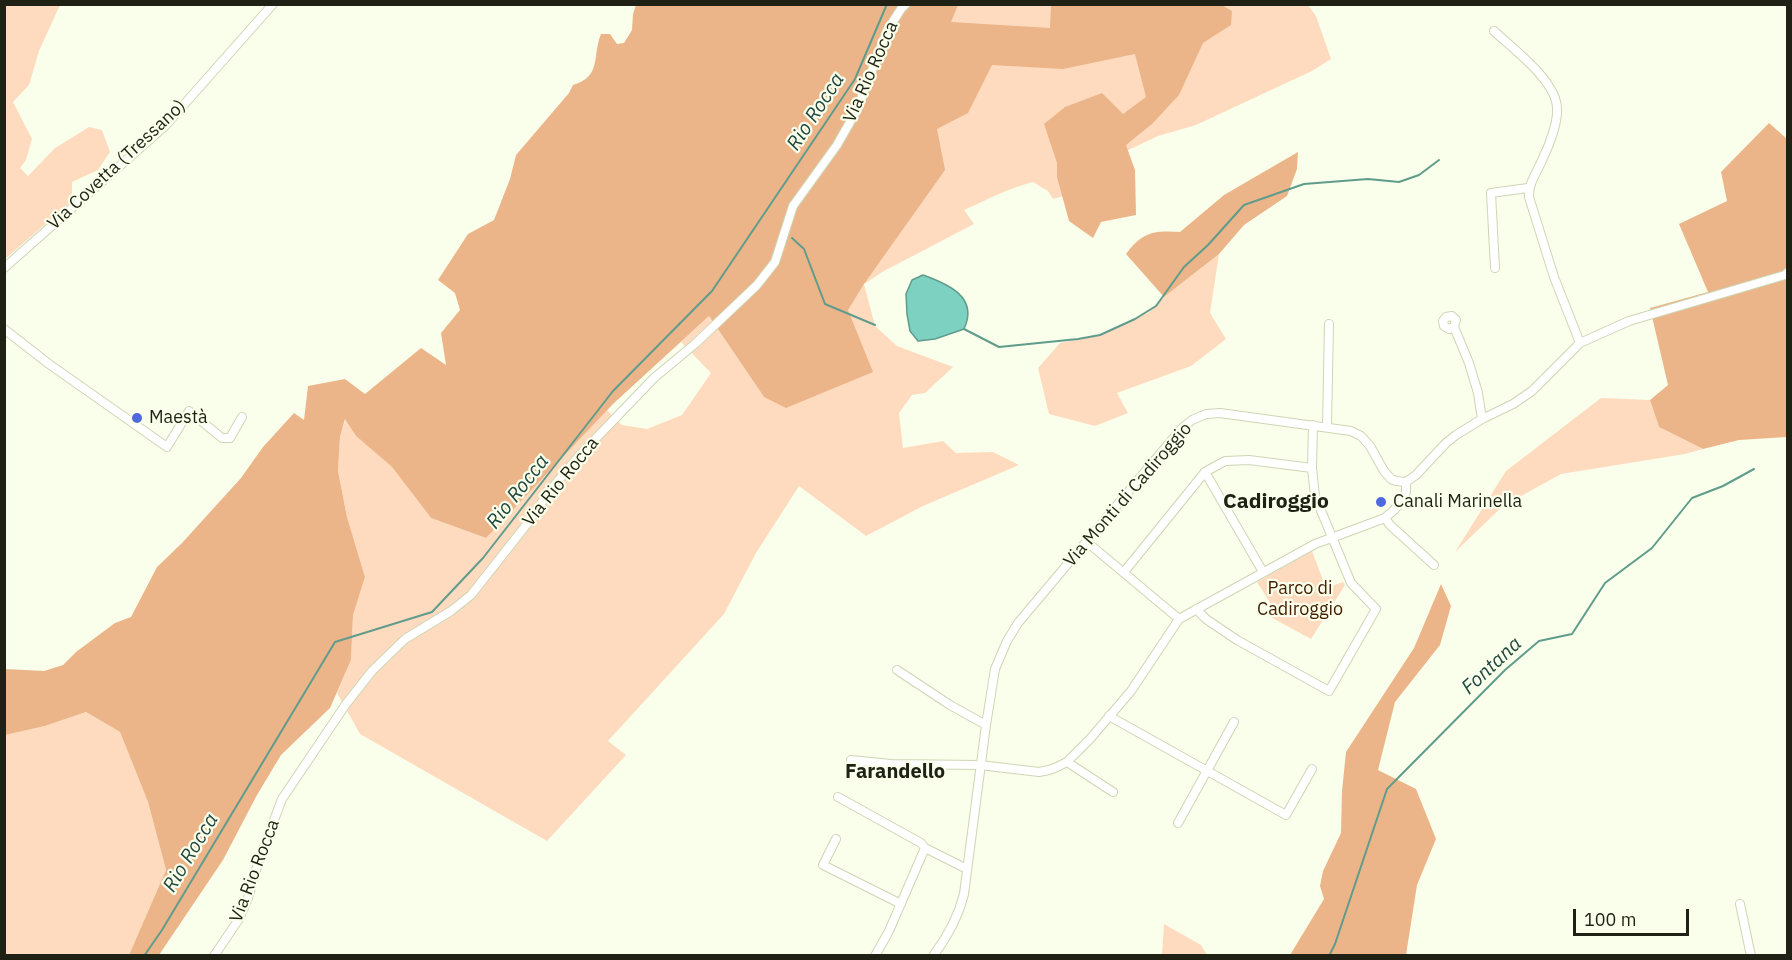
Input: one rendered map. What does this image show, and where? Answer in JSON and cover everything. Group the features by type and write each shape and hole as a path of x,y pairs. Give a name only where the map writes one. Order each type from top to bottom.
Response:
{"street":[{"name":"Via Covetta (Tressano)","path":"4,268 165,126 273,4"},
{"name":"Via Rio Rocca","path":"214,956 239,919 282,799 346,704 372,671 405,639 451,611 471,595 578,457 654,378 696,343 757,285 775,262 793,206 837,145 857,110 887,31 906,4"},
{"path":"1494,32 1552,88 1557,109 1554,128 1544,156 1528,188 1554,277 1580,343"},
{"path":"1495,268 1491,193 1528,188"},
{"path":"850,760 891,764 980,765 1039,772 1049,771 1067,762 1090,739 1135,684 1179,619 1315,544 1385,518 1402,501 1406,492 1406,482 1416,475 1446,442 1532,391 1580,343 1629,321 1785,275 1788,272"},
{"path":"1327,426 1329,324"},
{"path":"1454,327 1469,363 1478,393 1482,419"},
{"path":"4,329 49,364 167,447 189,411 222,438 230,438 242,417"},
{"name":"Via Monti di Cadiroggio","path":"933,956 946,938 960,910 964,894 995,669 1007,640 1018,623 1156,458 1192,420 1206,414 1220,413 1351,431 1361,436 1370,446 1391,479 1396,482 1406,482"},
{"path":"1196,609 1206,619 1237,640 1329,691 1376,609 1351,583 1316,496 1312,468 1313,425"},
{"path":"1124,572 1205,472 1225,461 1249,460 1312,468"},
{"path":"1205,472 1263,572"},
{"path":"1385,518 1434,565"},
{"path":"1087,542 1179,619"},
{"path":"897,670 950,705 986,725"},
{"path":"1108,716 1286,815 1312,769"},
{"path":"1178,823 1234,722"},
{"path":"1067,762 1113,792"},
{"path":"838,796 921,843 925,848 967,869"},
{"path":"836,839 823,865 901,904"},
{"path":"875,956 925,848"},
{"path":"1740,904 1751,956"}],"green space":[{"path":"5,4 60,5 39,51 29,85 13,102 32,139 26,160 20,168 28,176 55,148 89,127 102,130 110,152 98,170 72,182 72,201 5,259"},
{"path":"651,5 1308,5 1316,16 1331,59 1312,71 1196,125 1158,136 1122,153 1064,196 1053,199 1048,191 1033,182 964,210 974,224 884,271 864,284"},
{"path":"1219,254 1210,313 1226,339 1191,366 1117,393 1128,413 1095,426 1049,414 1038,368 1060,343 1100,335 1149,312 1164,297"},
{"path":"864,284 875,326 897,346 953,367 925,393 912,395 899,413 903,448 943,441 956,453 993,452 1019,465 923,506 866,536 799,486 756,553 724,614 608,741 626,755 547,841 360,734 337,693 351,660 353,614 365,577 347,517 338,471 340,437 346,418 356,436 392,467 431,518 486,538 607,410 622,425 647,429 682,415 711,373 681,342 709,316 764,397 872,372 847,310"},
{"path":"1601,398 1650,400 1659,427 1703,449 1685,454 1561,474 1503,506 1455,552 1506,471"},
{"name":"Parco di Cadiroggio","path":"1312,551 1326,588 1343,582 1345,585 1311,639 1267,615 1272,606 1257,582"},
{"path":"86,712 120,732 148,802 166,870 129,955 5,955 4,735 45,726"},
{"path":"1164,924 1201,945 1207,955 1162,955"}],"shaded area":[{"path":"1220,4 1232,11 1231,25 1203,43 1179,95 1152,124 1126,145 1135,170 1136,215 1101,222 1093,238 1069,221 1057,177 1057,163 1044,124 1065,107 1102,93 1123,114 1146,97 1135,54 1063,69 992,65 968,113 937,129 945,170 848,310 873,372 786,408 764,397 709,316 613,404 486,538 431,518 392,467 356,436 345,419 340,437 338,471 347,517 365,577 353,615 351,660 330,708 281,755 223,860 159,955 129,955 166,870 148,802 120,732 86,712 45,726 5,735 5,669 44,671 63,665 76,652 115,623 131,617 157,567 241,478 263,447 294,413 304,420 308,386 345,379 365,394 421,348 446,365 441,333 460,310 455,293 438,280 468,234 494,220 510,179 516,155 569,93 573,85 588,77 592,71 601,34 610,34 617,44 624,43 632,30 636,5 958,5 951,22 1050,28 1051,5"},
{"path":"1769,123 1787,139 1787,437 1739,440 1703,449 1659,427 1650,400 1668,385 1650,308 1708,292 1679,224 1727,201 1721,172"},
{"path":"1298,152 1297,169 1287,196 1244,225 1219,254 1164,297 1126,254 1138,241 1149,234 1163,231 1180,232 1224,195"},
{"path":"1441,584 1451,606 1440,645 1395,702 1378,770 1416,789 1436,839 1417,885 1406,955 1290,955 1324,899 1320,886 1323,871 1341,833 1346,752 1414,648"}],"water":[{"path":"923,275 959,293 967,308 968,318 964,329 935,339 918,341 910,331 906,294 912,280"}],"waterway":[{"name":"Rio Rocca","path":"144,956 162,930 335,642 432,612 483,558 613,391 712,291 855,79 887,4"},
{"path":"964,329 999,347 1100,335 1135,319 1156,306 1184,267 1208,245 1244,205 1304,184 1368,179 1399,182 1419,175 1439,160"},
{"path":"792,238 804,249 825,304 875,325"},
{"name":"Fontana","path":"1329,956 1387,789 1505,670 1539,641 1572,634 1605,583 1652,548 1692,498 1723,486 1754,469"}],"place":[{"name":"Maestà","path":"137,418"},
{"name":"Canali Marinella","path":"1381,502"}],"district":[{"name":"Cadiroggio","path":"1276,502"},
{"name":"Farandello","path":"895,772"}]}
